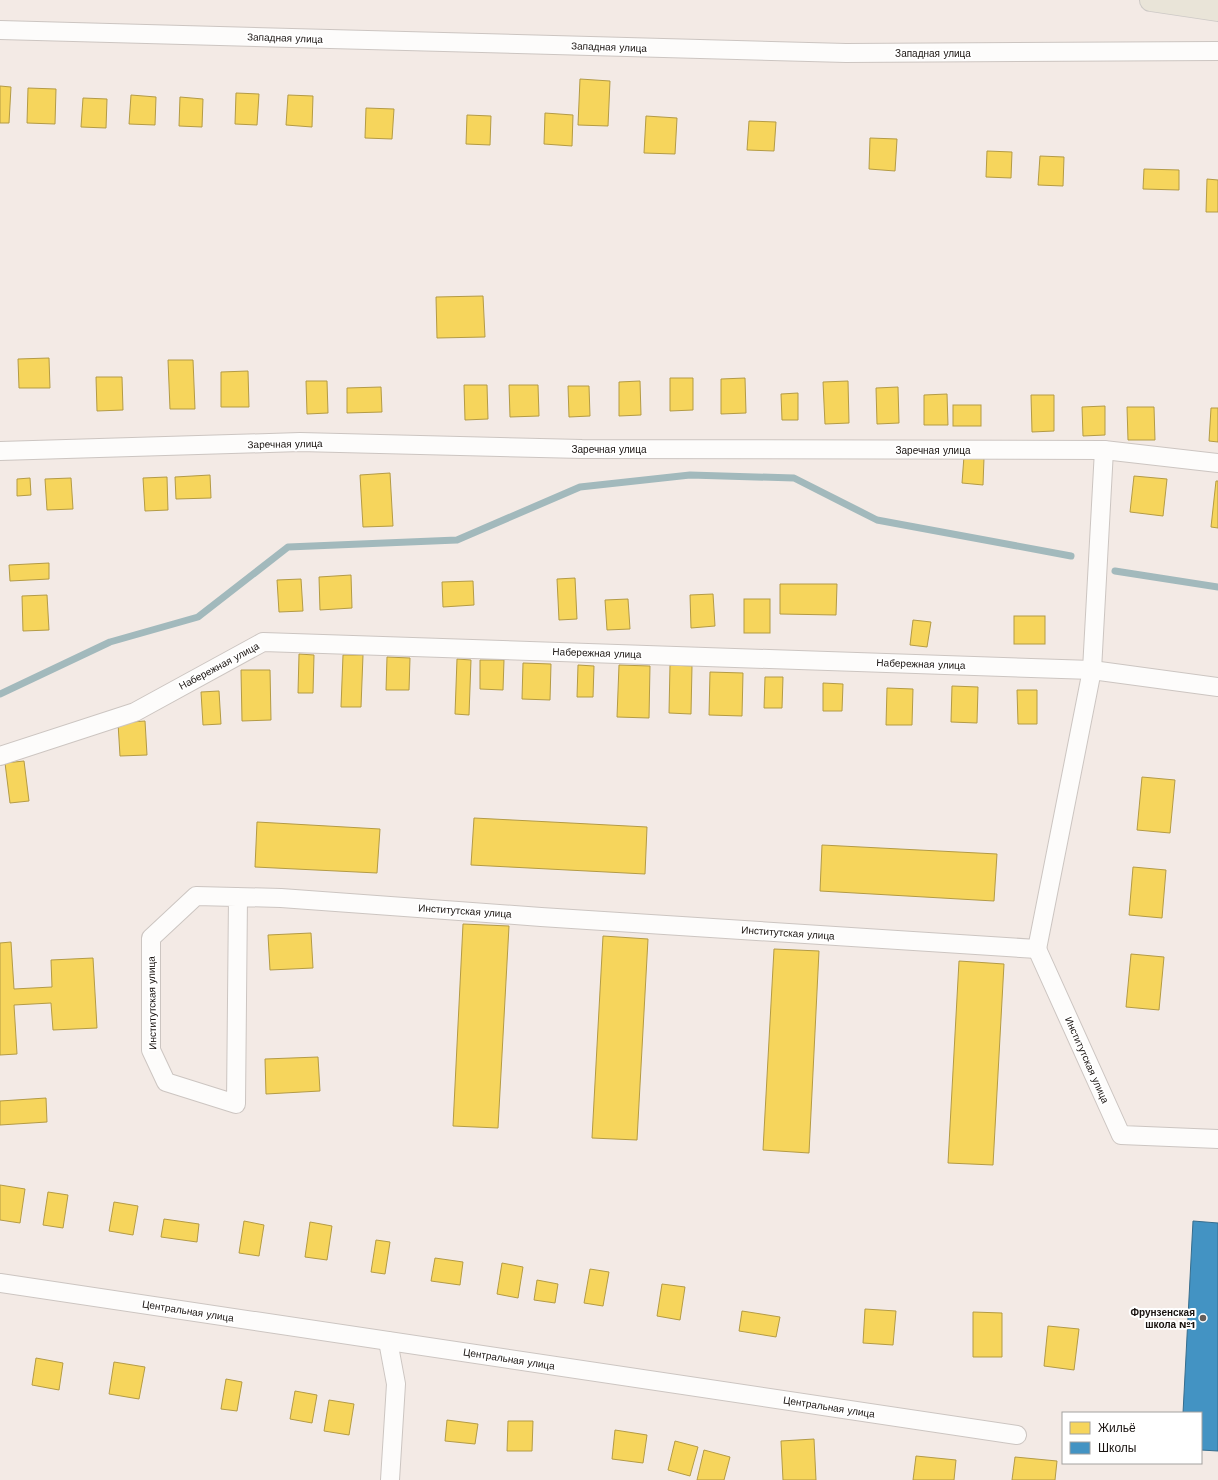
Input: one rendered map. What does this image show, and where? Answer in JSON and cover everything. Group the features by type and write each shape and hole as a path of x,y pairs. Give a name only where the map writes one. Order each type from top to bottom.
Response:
{"highway":[{"path":"1151,0 1218,10"}],"street":[{"name":"Западная улица","path":"0,30 846,54 1218,51"},
{"name":"Заречная улица","path":"0,451 300,442 590,449 1104,450 1218,463"},
{"path":"1037,949 1092,670 1104,450"},
{"name":"Набережная улица","path":"0,756 135,712 263,642 1092,670 1218,687"},
{"name":"Институтская улица","path":"238,897 236,1104 166,1082 151,1050 151,938 196,896 281,898 541,917 1037,949 1121,1135 1218,1139"},
{"name":"Центральная улица","path":"0,1282 1017,1435"},
{"path":"388,1341 396,1384 390,1480"}],"building: Жильё":[{"path":"580,79 610,81 608,126 578,125"},
{"path":"0,86 11,87 9,123 0,123"},
{"path":"28,88 56,89 55,124 27,123"},
{"path":"236,93 259,94 257,125 235,124"},
{"path":"131,95 156,97 155,125 129,124"},
{"path":"288,95 313,96 312,127 286,125"},
{"path":"180,97 203,99 202,127 179,126"},
{"path":"83,98 107,99 106,128 81,127"},
{"path":"366,108 394,109 392,139 365,138"},
{"path":"545,113 573,115 572,146 544,144"},
{"path":"467,115 491,116 490,145 466,144"},
{"path":"646,116 677,118 675,154 644,153"},
{"path":"749,121 776,122 774,151 747,150"},
{"path":"870,138 897,139 895,171 869,169"},
{"path":"987,151 1012,152 1011,178 986,177"},
{"path":"1040,156 1064,157 1063,186 1038,185"},
{"path":"1144,169 1179,170 1179,190 1143,189"},
{"path":"1207,179 1218,180 1218,212 1206,212"},
{"path":"483,296 485,337 437,338 436,297"},
{"path":"49,358 50,388 19,388 18,359"},
{"path":"168,360 193,360 195,409 170,409"},
{"path":"248,371 249,407 221,407 221,372"},
{"path":"96,377 122,377 123,410 97,411"},
{"path":"670,378 693,378 693,410 670,411"},
{"path":"745,378 746,413 721,414 721,379"},
{"path":"306,381 327,381 328,413 307,414"},
{"path":"640,381 641,415 619,416 619,382"},
{"path":"848,381 849,423 825,424 823,382"},
{"path":"464,385 487,385 488,419 465,420"},
{"path":"509,385 538,385 539,416 510,417"},
{"path":"568,386 589,386 590,416 569,417"},
{"path":"381,387 382,412 347,413 347,388"},
{"path":"898,387 899,423 877,424 876,388"},
{"path":"798,393 798,420 782,420 781,394"},
{"path":"947,394 948,425 924,425 924,395"},
{"path":"1031,395 1054,395 1054,431 1032,432"},
{"path":"953,405 981,405 981,426 953,426"},
{"path":"1105,406 1105,435 1083,436 1082,407"},
{"path":"1127,407 1154,407 1155,440 1128,440"},
{"path":"1211,408 1218,408 1218,442 1209,441"},
{"path":"964,456 984,458 983,485 962,483"},
{"path":"390,473 393,526 363,527 360,475"},
{"path":"210,475 211,498 176,499 175,477"},
{"path":"1134,476 1167,479 1163,516 1130,512"},
{"path":"167,477 168,510 145,511 143,478"},
{"path":"30,478 31,495 17,496 17,479"},
{"path":"71,478 73,509 47,510 45,479"},
{"path":"1216,481 1218,481 1218,528 1211,527"},
{"path":"49,563 49,579 10,581 9,565"},
{"path":"351,575 352,608 320,610 319,577"},
{"path":"575,578 577,619 559,620 557,579"},
{"path":"301,579 303,611 279,612 277,580"},
{"path":"473,581 474,605 443,607 442,582"},
{"path":"780,584 837,584 836,615 780,614"},
{"path":"713,594 715,626 691,628 690,595"},
{"path":"47,595 49,630 23,631 22,596"},
{"path":"628,599 630,629 607,630 605,600"},
{"path":"744,599 770,599 770,633 744,633"},
{"path":"1014,616 1045,616 1045,644 1014,644"},
{"path":"913,620 931,622 927,647 910,645"},
{"path":"299,654 314,655 313,693 298,693"},
{"path":"343,655 363,655 361,707 341,707"},
{"path":"387,657 410,658 409,690 386,690"},
{"path":"457,659 471,660 469,715 455,714"},
{"path":"480,660 504,660 503,690 480,689"},
{"path":"523,663 551,664 550,700 522,699"},
{"path":"578,665 594,666 593,697 577,697"},
{"path":"619,665 650,666 649,718 617,717"},
{"path":"670,665 692,666 691,714 669,713"},
{"path":"241,670 270,670 271,720 242,721"},
{"path":"710,672 743,673 742,716 709,715"},
{"path":"765,677 783,677 782,708 764,708"},
{"path":"823,683 843,684 842,711 823,711"},
{"path":"952,686 978,687 977,723 951,722"},
{"path":"887,688 913,689 912,725 886,725"},
{"path":"1017,690 1037,690 1037,724 1018,724"},
{"path":"219,691 221,724 203,725 201,692"},
{"path":"145,721 147,755 120,756 118,723"},
{"path":"24,761 29,801 10,803 5,763"},
{"path":"1142,777 1175,780 1170,833 1137,830"},
{"path":"474,818 647,827 645,874 471,865"},
{"path":"257,822 380,829 377,873 255,867"},
{"path":"822,845 997,854 994,901 820,891"},
{"path":"1133,867 1166,870 1162,918 1129,915"},
{"path":"463,924 509,926 498,1128 453,1126"},
{"path":"311,933 313,968 270,970 268,935"},
{"path":"603,936 648,939 637,1140 592,1138"},
{"path":"11,942 14,989 52,987 51,960 93,958 97,1028 53,1030 51,1003 14,1005 17,1054 0,1055 0,943"},
{"path":"774,949 819,951 809,1153 763,1150"},
{"path":"1131,954 1164,957 1159,1010 1126,1007"},
{"path":"959,961 1004,964 993,1165 948,1163"},
{"path":"318,1057 320,1091 266,1094 265,1059"},
{"path":"46,1098 47,1122 0,1125 0,1101"},
{"path":"0,1185 25,1189 20,1223 0,1220"},
{"path":"48,1192 68,1195 63,1228 43,1225"},
{"path":"114,1202 138,1206 133,1235 109,1231"},
{"path":"164,1219 199,1224 197,1242 161,1237"},
{"path":"244,1221 264,1225 259,1256 239,1253"},
{"path":"310,1222 332,1226 327,1260 305,1257"},
{"path":"376,1240 390,1242 385,1274 371,1272"},
{"path":"435,1258 463,1262 460,1285 431,1281"},
{"path":"502,1263 523,1267 518,1298 497,1294"},
{"path":"590,1269 609,1272 603,1306 584,1303"},
{"path":"537,1280 558,1284 555,1303 534,1300"},
{"path":"662,1284 685,1287 680,1320 657,1316"},
{"path":"865,1309 896,1311 893,1345 863,1343"},
{"path":"742,1311 780,1317 776,1337 739,1331"},
{"path":"973,1312 1002,1313 1002,1357 973,1357"},
{"path":"1048,1326 1079,1329 1074,1370 1044,1366"},
{"path":"36,1358 63,1363 59,1390 32,1385"},
{"path":"114,1362 145,1367 139,1399 109,1394"},
{"path":"226,1379 242,1382 237,1411 221,1409"},
{"path":"295,1391 317,1395 312,1423 290,1419"},
{"path":"329,1400 354,1404 349,1435 324,1431"},
{"path":"447,1420 478,1424 475,1444 445,1441"},
{"path":"508,1421 533,1421 532,1451 507,1451"},
{"path":"615,1430 647,1435 643,1463 612,1459"},
{"path":"814,1439 816,1480 783,1480 781,1441"},
{"path":"675,1441 698,1447 690,1476 668,1470"},
{"path":"704,1450 730,1457 724,1480 697,1480"},
{"path":"916,1456 956,1460 954,1480 913,1480"},
{"path":"1015,1457 1057,1461 1055,1480 1012,1480"}],"building: Школы":[{"name":"Фрунзенская школа №1","path":"1193,1221 1218,1223 1218,1451 1202,1450 1202,1412 1183,1412"}],"waterway":[{"path":"0,694 110,642 198,617 288,547 457,540 580,487 690,475 794,478 877,520 1071,556"},
{"path":"1115,571 1218,587"}],"place":[{"name":"Фрунзенская школа №1","path":"1203,1318"}]}
